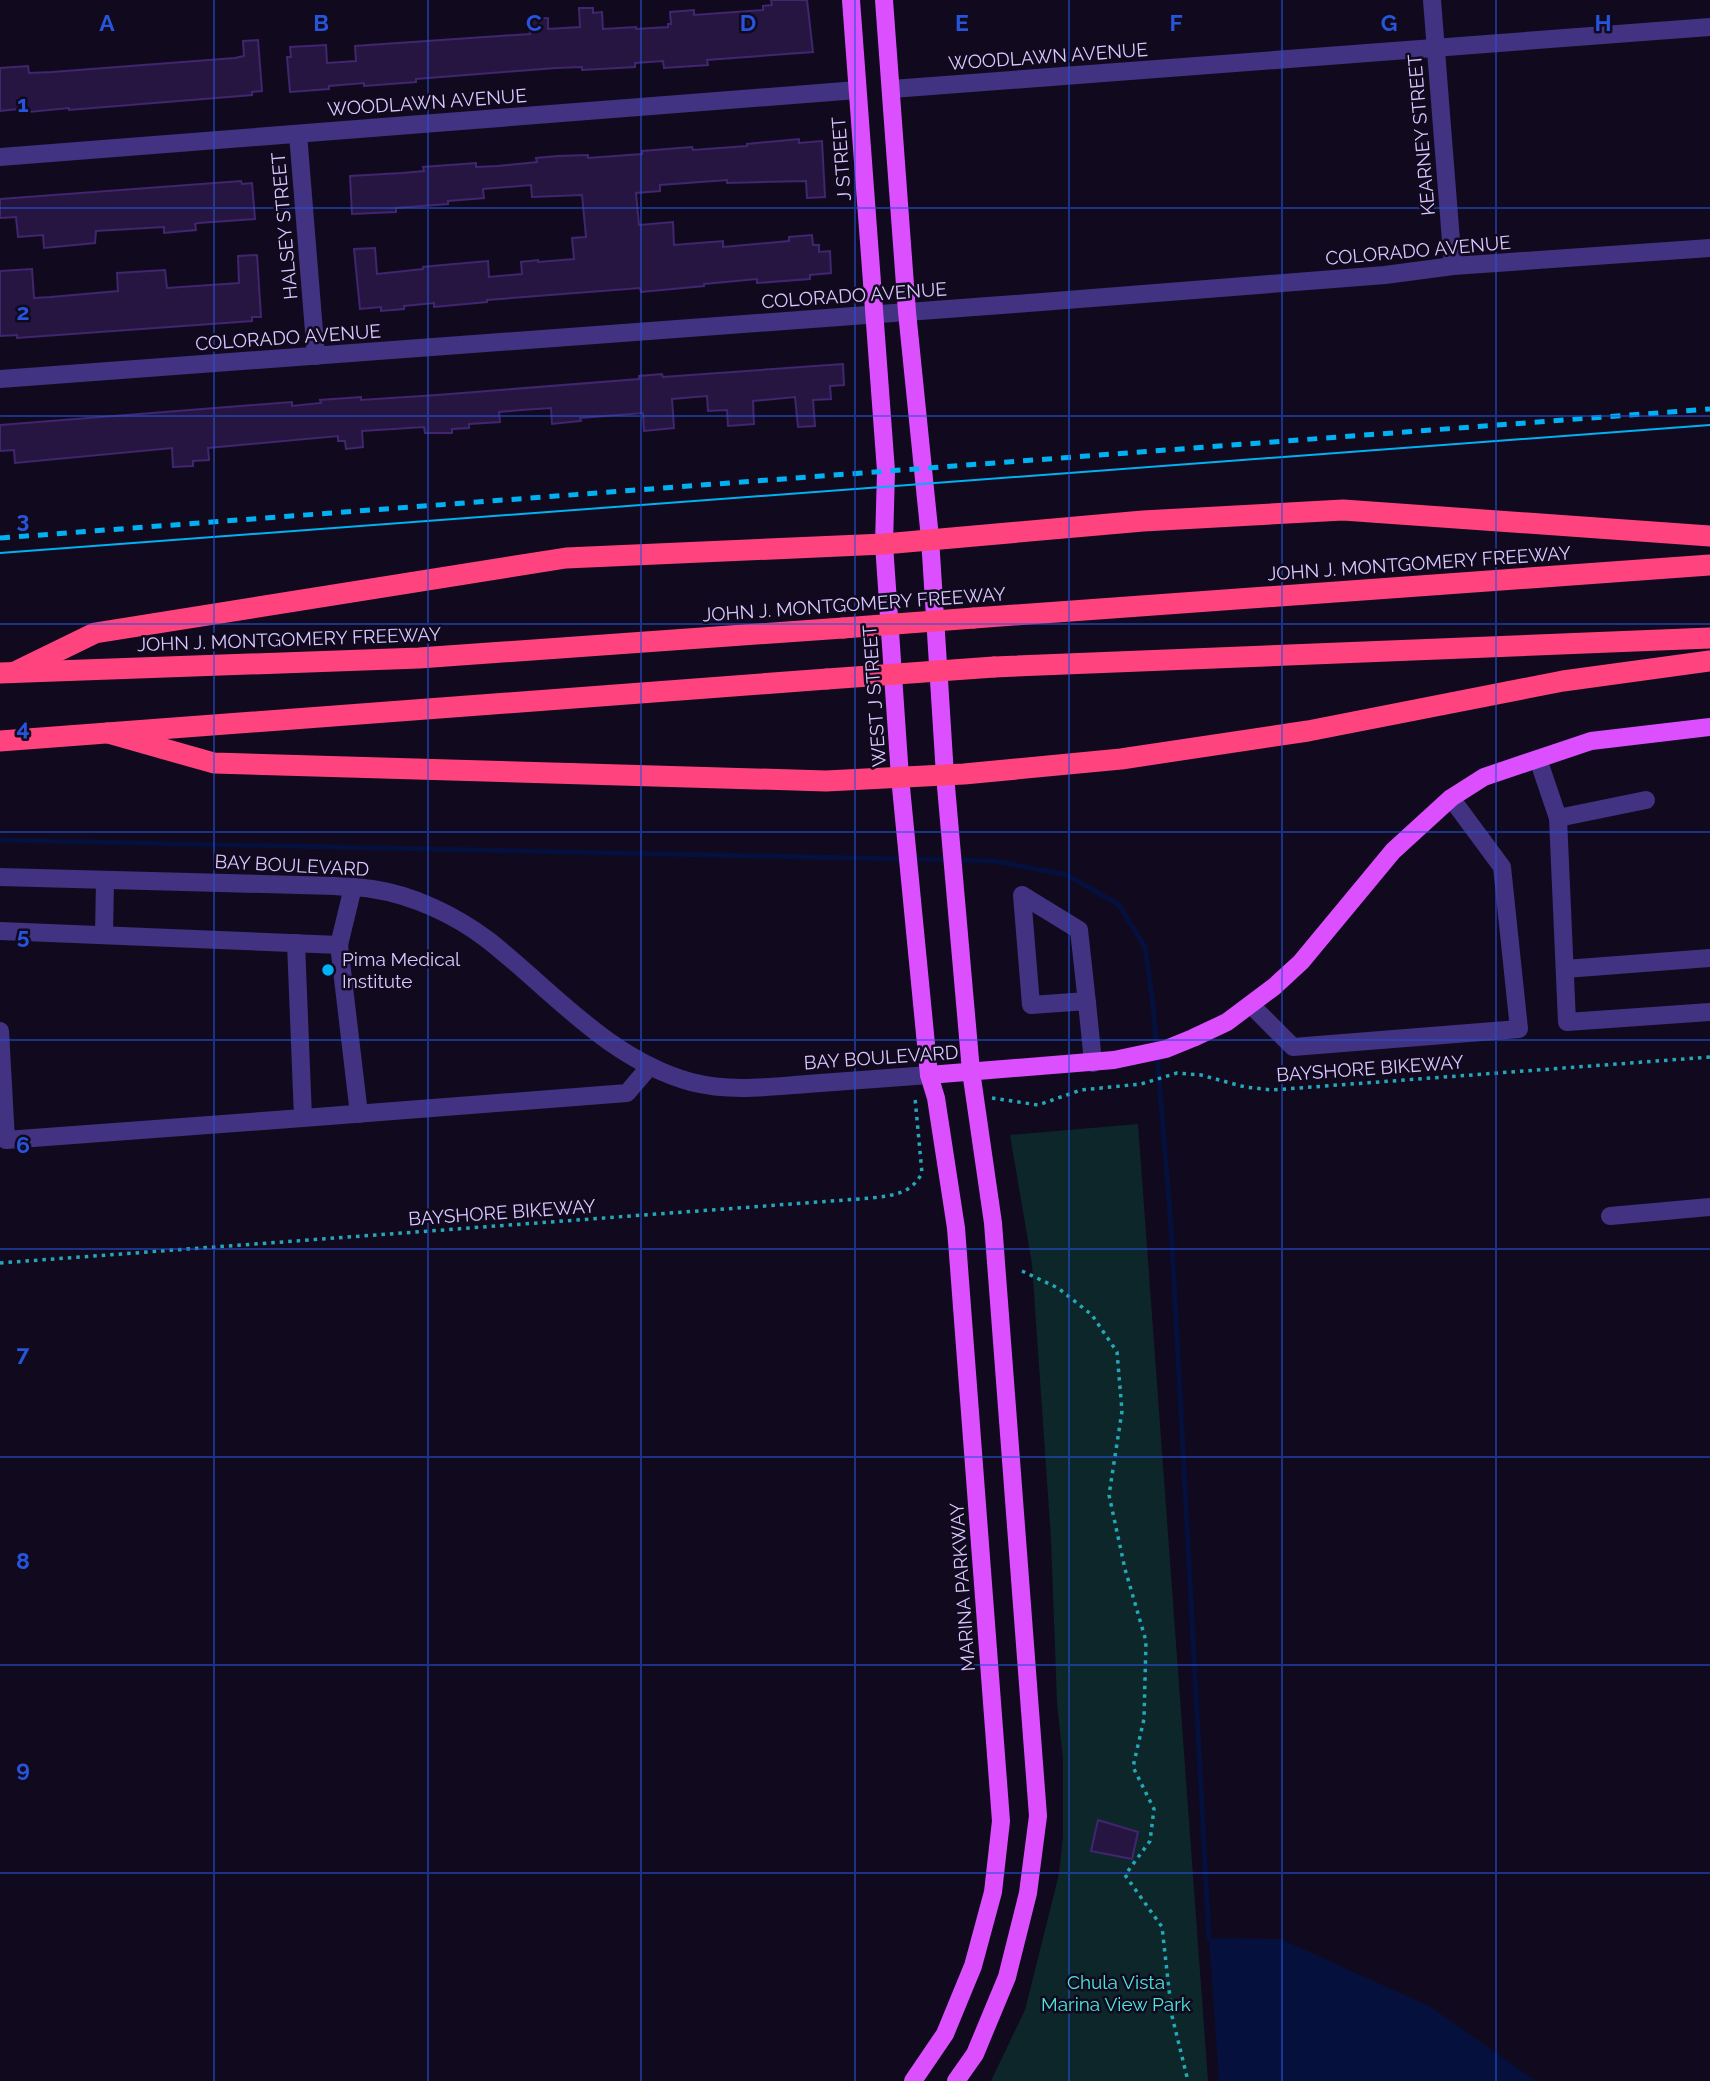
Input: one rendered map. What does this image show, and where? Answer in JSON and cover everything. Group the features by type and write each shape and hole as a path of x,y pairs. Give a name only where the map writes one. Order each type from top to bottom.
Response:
{"highway":[{"path":"8,672 95,633 566,558 884,544 1143,521 1343,510 1710,537"},
{"name":"JOHN J. MONTGOMERY FREEWAY","path":"8,672 419,658 1710,565"},
{"path":"0,741 994,667 1710,638"},
{"path":"108,733 214,763 827,781 946,775 1121,760 1308,731 1563,681 1710,661"}],"main road":[{"name":"J STREET","path":"851,0 874,315"},
{"path":"884,0 907,312 930,538 946,775 971,1071 993,1223 1038,1816 1028,1894 1007,1978 975,2053 956,2081"},
{"name":"WEST J STREET","path":"874,315 886,471 884,544 900,777 929,1074"},
{"name":"BAY BOULEVARD","path":"929,1074 1093,1063 1166,1049 1227,1022 1301,962 1393,851 1451,798 1484,777 1591,741 1710,727"},
{"name":"MARINA PARKWAY","path":"913,2081 945,2034 973,1966 993,1892 1001,1821 956,1228 936,1098 929,1074"}],"street":[{"name":"KEARNEY STREET","path":"1432,0 1453,266"},
{"name":"WOODLAWN AVENUE","path":"892,89 1710,27"},
{"name":"WOODLAWN AVENUE","path":"0,157 857,90"},
{"name":"HALSEY STREET","path":"298,134 316,356"},
{"name":"COLORADO AVENUE","path":"0,380 874,315 1385,275 1453,266 1710,248"},
{"path":"1538,759 1559,818 1567,1022 1710,1012"},
{"path":"1251,1005 1293,1047 1519,1029 1502,867 1451,798"},
{"path":"1559,818 1646,800"},
{"name":"BAY BOULEVARD","path":"0,877 373,889 407,898 450,916 487,940 586,1025 619,1049 650,1066 691,1082 733,1089 929,1074"},
{"path":"104,935 105,880"},
{"path":"354,887 339,945 359,1114"},
{"path":"1087,1001 1031,1005 1021,895 1079,930 1087,1001 1093,1063"},
{"path":"0,931 339,945"},
{"path":"296,943 303,1118"},
{"path":"1565,969 1710,958"},
{"path":"0,1031 6,1140 627,1093 650,1066"},
{"path":"1610,1216 1710,1207"}],"path":[{"name":"BAYSHORE BIKEWAY","path":"996,1098 1038,1105 1082,1090 1141,1084 1177,1073 1201,1075 1245,1087 1272,1090 1710,1057"},
{"name":"BAYSHORE BIKEWAY","path":"0,1264 902,1194 922,1173 915,1098"},
{"path":"1022,1271 1058,1288 1092,1315 1116,1352 1122,1411 1110,1495 1125,1569 1146,1641 1144,1719 1133,1767 1154,1809 1150,1840 1125,1875 1162,1927 1172,2016 1188,2081"}],"green space":[{"name":"Chula Vista Marina View Park","path":"1138,1124 1208,2081 991,2081 1025,2010 1059,1874 1063,1836 1063,1759 1057,1702 1051,1539 1032,1264 1010,1135"}],"shaded area":[{"path":"1209,1938 1281,1939 1431,2007 1536,2081 1219,2081"}],"building":[{"path":"771,0 807,0 813,52 707,60 708,65 664,68 663,61 635,63 635,67 582,70 582,67 556,68 416,79 416,82 329,86 329,89 290,92 287,57 291,57 290,47 326,45 327,63 356,61 355,46 530,34 529,19 548,18 548,29 580,27 579,8 593,8 593,13 602,12 603,29 636,29 668,27 668,24 671,24 670,12 694,10 694,15 763,10 763,6 772,5"},
{"path":"258,40 262,91 252,92 252,95 69,110 19,113 18,109 0,111 0,68 28,66 29,73 235,58 244,56 243,41"},
{"path":"799,139 799,143 822,141 825,197 807,198 806,181 727,183 727,180 660,185 660,191 636,193 639,225 673,222 674,245 723,241 723,247 789,241 789,237 812,235 813,245 819,245 819,252 830,251 831,273 810,275 810,279 757,283 757,279 641,292 640,288 487,300 434,307 434,303 381,311 381,307 360,309 354,249 375,248 377,274 488,261 489,277 522,274 521,262 574,259 572,238 586,237 582,195 532,197 531,185 483,189 484,198 448,201 448,204 396,208 396,212 352,214 350,176 424,171 423,167 476,163 476,167 498,166 537,162 536,158 558,156 588,155 588,158 692,147 693,150 747,146"},
{"path":"241,181 242,184 252,183 255,219 198,223 195,224 196,230 164,233 164,227 96,231 95,243 44,248 43,235 18,237 16,217 0,218 0,199"},
{"path":"257,255 261,317 252,317 252,321 17,338 17,335 0,336 0,271 32,269 34,298 51,297 118,291 117,273 165,270 167,288 239,283 238,256"},
{"path":"843,364 844,385 830,386 831,399 813,400 815,426 798,427 795,397 753,401 754,424 728,426 727,410 708,411 707,396 672,399 674,428 644,431 643,413 580,418 581,421 552,424 551,408 499,412 500,422 469,424 469,428 452,429 452,433 425,433 424,427 362,431 363,447 346,449 345,441 338,441 338,436 208,448 209,460 193,461 193,466 173,467 172,448 15,463 14,450 0,451 0,425 292,402 292,406 321,403 320,400 361,397 361,400 437,395 639,379 639,376 662,374 663,377"},
{"path":"1098,1820 1138,1832 1132,1859 1091,1851"}],"waterway":[{"path":"0,840 903,859"},
{"path":"913,859 994,861 1067,875 1119,905 1145,947 1153,1005 1171,1226 1209,1938"}],"tram line":[{"path":"0,553 1710,425"}],"railway":[{"path":"0,538 1710,409"}],"place":[{"name":"Pima Medical Institute","path":"328,970"}]}
